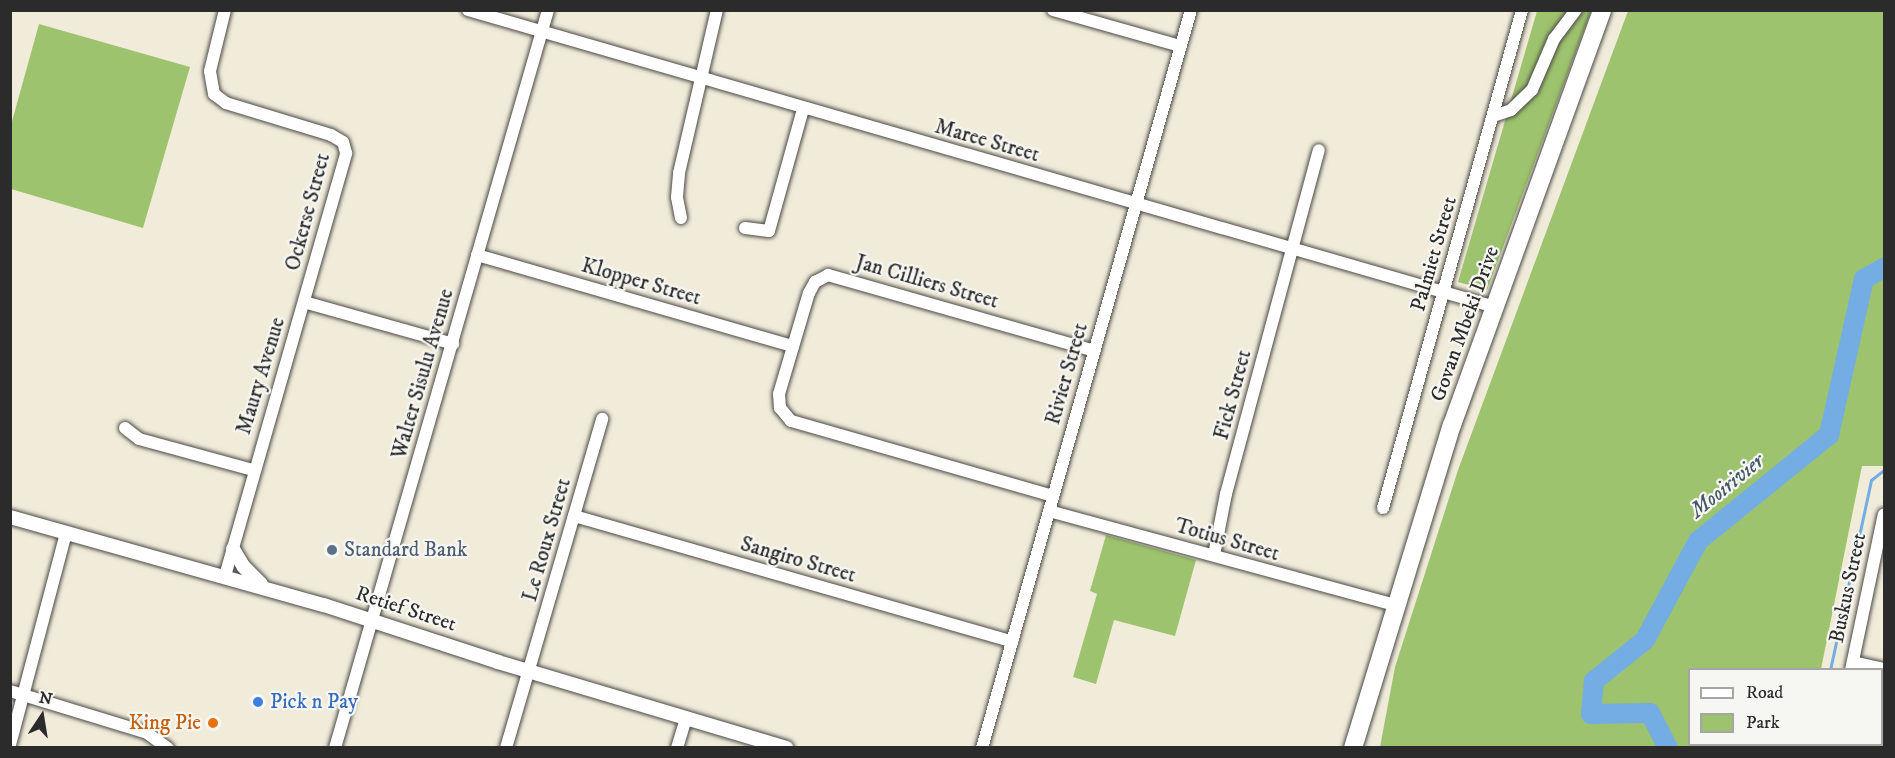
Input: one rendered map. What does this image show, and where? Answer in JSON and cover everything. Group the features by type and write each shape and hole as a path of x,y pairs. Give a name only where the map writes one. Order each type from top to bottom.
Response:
{"main road":[{"name":"Govan Mbeki Drive","path":"1353,747 1452,425 1602,10"},
{"name":"Govan Mbeki Drive","path":"1365,747 1380,656"}],"street":[{"name":"Ockerse Street","path":"225,10 210,71 214,94 226,103 331,135 346,147 346,159 304,302"},
{"name":"Maree Street","path":"468,10 1136,204 1294,247 1494,308"},
{"name":"Walter Sisulu Avenue","path":"335,747 548,10"},
{"path":"681,218 677,197 679,173 717,10"},
{"path":"1053,10 1180,46"},
{"name":"Rivier Street","path":"982,747 1191,10"},
{"name":"Palmiet Street","path":"1383,508 1522,10"},
{"path":"1492,116 1511,110 1532,90 1554,39 1570,12"},
{"path":"745,228 769,231 803,108"},
{"name":"Fick Street","path":"1214,555 1319,150"},
{"name":"Klopper Street","path":"477,255 793,346"},
{"name":"Jan Cilliers Street","path":"793,346 812,287 828,275 1094,351"},
{"name":"Maury Avenue","path":"225,576 304,302 453,344"},
{"path":"793,346 779,394 780,408 791,421 1053,496"},
{"name":"Le Roux Street","path":"506,747 602,419"},
{"path":"125,429 139,439 254,470"},
{"name":"Totius Street","path":"1049,511 1395,605"},
{"name":"Buskus Street","path":"1852,666 1884,514"},
{"name":"Sangiro Street","path":"574,516 1012,642"},
{"name":"Retief Street","path":"10,518 264,587 528,671 786,747"},
{"path":"10,745 66,533"},
{"path":"233,549 244,567 264,587"},
{"path":"1852,666 1873,668"},
{"path":"10,691 25,694 164,743"},
{"path":"677,747 686,719"}],"green space":[{"path":"1537,11 1591,11 1487,290 1458,282"},
{"path":"1628,11 1884,11 1884,466 1862,466 1821,668 1688,668 1688,746 1805,747 1380,747 1395,667 1458,470"},
{"path":"39,24 190,67 143,228 11,189 11,125"},
{"path":"1106,535 1196,560 1175,636 1114,620 1096,684 1073,677 1097,594 1090,591"}],"waterway":[{"name":"Mooirivier","path":"1668,748 1650,713 1591,714 1594,681 1645,640 1698,541 1829,435 1864,279 1884,268"},
{"path":"1830,668 1871,480 1884,470"}],"place":[{"name":"Standard Bank","path":"332,550"},
{"name":"Pick n Pay","path":"258,702"},
{"name":"King Pie","path":"213,723"}]}
